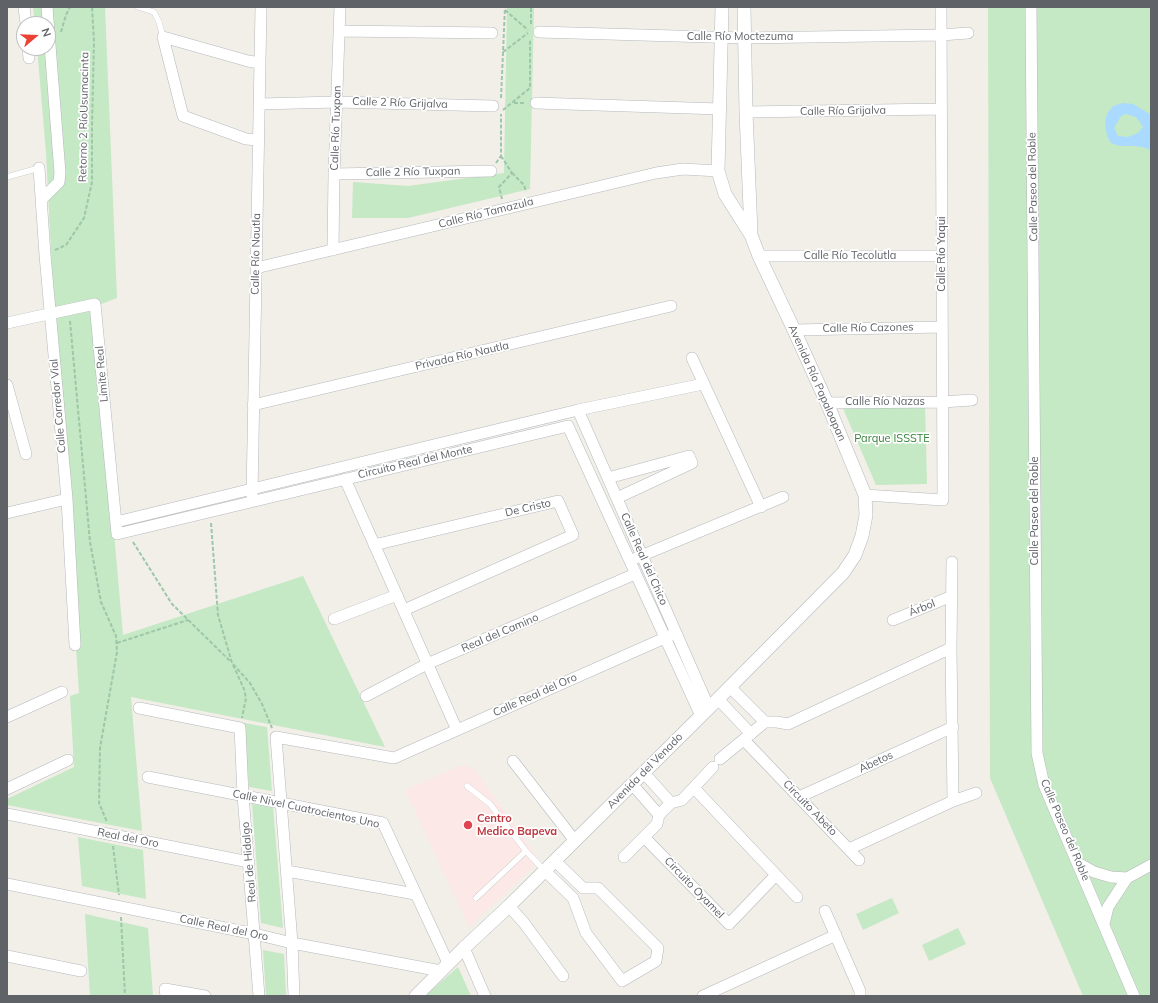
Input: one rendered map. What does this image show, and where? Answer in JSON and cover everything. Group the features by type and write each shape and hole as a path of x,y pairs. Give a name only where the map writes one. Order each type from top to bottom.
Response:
{"street":[{"path":"42,199 59,182 60,173 47,7"},
{"name":"Calle Río Nautla","path":"252,502 261,7"},
{"name":"Calle Río Tuxpan","path":"333,250 340,7"},
{"name":"Avenida Río Papaloapan","path":"722,7 718,171 725,194 751,235 759,256 827,403 865,495 866,515 862,536"},
{"name":"Avenida Río Papaloapan","path":"744,7 746,112 751,235"},
{"name":"Calle Río Yaqui","path":"865,495 943,500 940,7"},
{"name":"Calle Paseo del Roble","path":"1031,7 1037,753 1044,785 1134,996"},
{"path":"340,30 492,33"},
{"name":"Calle Río Moctezuma","path":"535,31 721,38 941,35 968,33"},
{"path":"258,140 246,139 183,116 163,37 248,61 260,62"},
{"name":"Calle 2 Río Grijalva","path":"259,104 337,102 497,109"},
{"path":"536,103 720,109"},
{"name":"Calle Río Grijalva","path":"746,112 941,109"},
{"name":"Calle Corredor Vial","path":"39,168 45,255 67,500 75,645"},
{"name":"Calle Río Tamazula","path":"256,268 656,172 683,169 718,171"},
{"name":"Calle 2 Río Tuxpan","path":"334,174 491,171"},
{"name":"Calle Río Tecolutla","path":"759,256 942,256"},
{"name":"Límite Real","path":"7,323 95,304 116,522 123,533"},
{"name":"Privada Río Nautla","path":"253,405 672,306"},
{"name":"Calle Río Cazones","path":"794,330 942,327"},
{"path":"692,358 761,507"},
{"name":"Circuito Real del Monte","path":"116,522 578,410 703,384"},
{"path":"7,385 26,454"},
{"name":"Calle Río Nazas","path":"827,403 942,402 972,400"},
{"name":"Calle Real del Chico","path":"578,410 709,708"},
{"name":"Circuito Real del Monte","path":"123,533 568,426 664,638 709,708"},
{"path":"608,478 689,456 692,463 617,498"},
{"path":"345,479 457,730"},
{"path":"630,561 783,497"},
{"path":"7,513 67,500"},
{"name":"De Cristo","path":"374,545 558,501 573,536 404,610"},
{"name":"Avenida del Venado","path":"416,996 644,773 843,573 855,555 862,536"},
{"path":"952,562 951,648 953,801"},
{"name":"Real del Camino","path":"366,696 427,664 635,574"},
{"path":"334,619 396,595"},
{"name":"Árbol","path":"893,620 952,596"},
{"name":"Calle Real del Oro","path":"276,737 394,758 676,633"},
{"path":"624,856 658,824 659,815 671,803 682,800 716,763 765,722 788,724 951,648"},
{"path":"730,687 765,722"},
{"path":"7,717 62,692"},
{"path":"139,708 240,728"},
{"name":"Circuito Abeto","path":"709,708 748,737 799,797 859,860"},
{"name":"Abetos","path":"799,797 953,727"},
{"name":"Real de Hidalgo","path":"240,728 243,795 259,996"},
{"path":"276,737 287,871 294,996"},
{"path":"7,789 68,760"},
{"path":"513,760 575,841"},
{"path":"644,773 671,803"},
{"name":"Calle Nivel Cuatrocientos Uno","path":"148,777 383,823 415,894 445,967"},
{"path":"632,784 659,815"},
{"path":"694,788 797,897"},
{"path":"848,849 953,801 976,793"},
{"name":"Real del Oro","path":"7,814 249,862"},
{"name":"Circuito Oyamel","path":"644,837 729,924 776,875"},
{"path":"545,870 573,898 586,933 622,981 656,961 658,948 598,888 583,888 554,861"},
{"path":"1078,863 1094,872 1111,877 1127,878"},
{"path":"1104,924 1108,907 1127,878 1151,865"},
{"path":"287,871 415,894"},
{"name":"Calle Real del Oro","path":"7,884 255,934 292,943 445,967"},
{"path":"573,898 583,888"},
{"path":"509,906 524,923 563,976"},
{"path":"825,911 860,991 860,996"},
{"path":"703,996 836,935"},
{"path":"464,948 485,996"},
{"path":"7,956 80,971"},
{"path":"165,992 205,996"}],"lane":[{"path":"138,7 154,12 159,22 163,37"},
{"path":"7,177 39,168"},
{"path":"467,786 490,804 526,851 545,870"},
{"path":"476,898 526,851"}],"path":[{"name":"Retorno 2 RíoUsumacinta","path":"45,255 66,245 81,224 84,218 92,182 94,42 92,7"},
{"path":"497,109 530,88 535,31 531,7"},
{"path":"505,9 503,52 535,31"},
{"path":"505,9 535,31"},
{"path":"500,156 512,173 524,185 528,203"},
{"path":"504,209 499,187 512,173"},
{"path":"69,309 90,542 101,602 116,636 117,643 117,652 100,748 99,803 112,835 120,907 125,996"},
{"path":"211,512 218,615 232,663 244,689 246,698 240,728"},
{"path":"123,533 131,540 172,604 232,663 250,683 262,704 276,737"},
{"path":"117,643 188,620"}],"shaded area":[{"name":"Centro Medico Bapeva","path":"465,764 477,772 540,861 469,927 405,790"}],"green space":[{"path":"33,7 105,7 117,298 94,307 123,635 303,576 385,747 131,697 142,831 7,805 7,799 74,767 70,696 79,693 54,313 46,152 38,56 56,56 56,16 34,16"},
{"path":"507,7 534,7 530,189 408,218 352,218 353,182 408,186 504,173"},
{"path":"988,7 1151,7 1151,996 1083,996 990,778"},
{"name":"Parque ISSSTE","path":"925,404 927,484 876,485 842,406"},
{"path":"244,723 267,727 272,791 249,787"},
{"path":"252,804 273,807 283,928 261,923"},
{"path":"78,837 143,850 146,899 82,886"},
{"path":"892,898 899,913 863,930 856,914"},
{"path":"85,914 148,928 153,996 90,996"},
{"path":"958,928 966,944 929,961 922,945"},
{"path":"263,950 284,954 286,996 266,996"},
{"path":"458,967 471,996 425,996"}],"water":[{"path":"1123,103 1133,104 1151,115 1151,150 1143,147 1120,146 1111,143 1107,136 1105,122 1107,114 1113,106","holes":["1126,114 1136,117 1143,127 1138,133 1128,137 1118,136 1114,128 1121,116"]}],"place":[{"name":"Centro Medico Bapeva","path":"468,825"}]}
